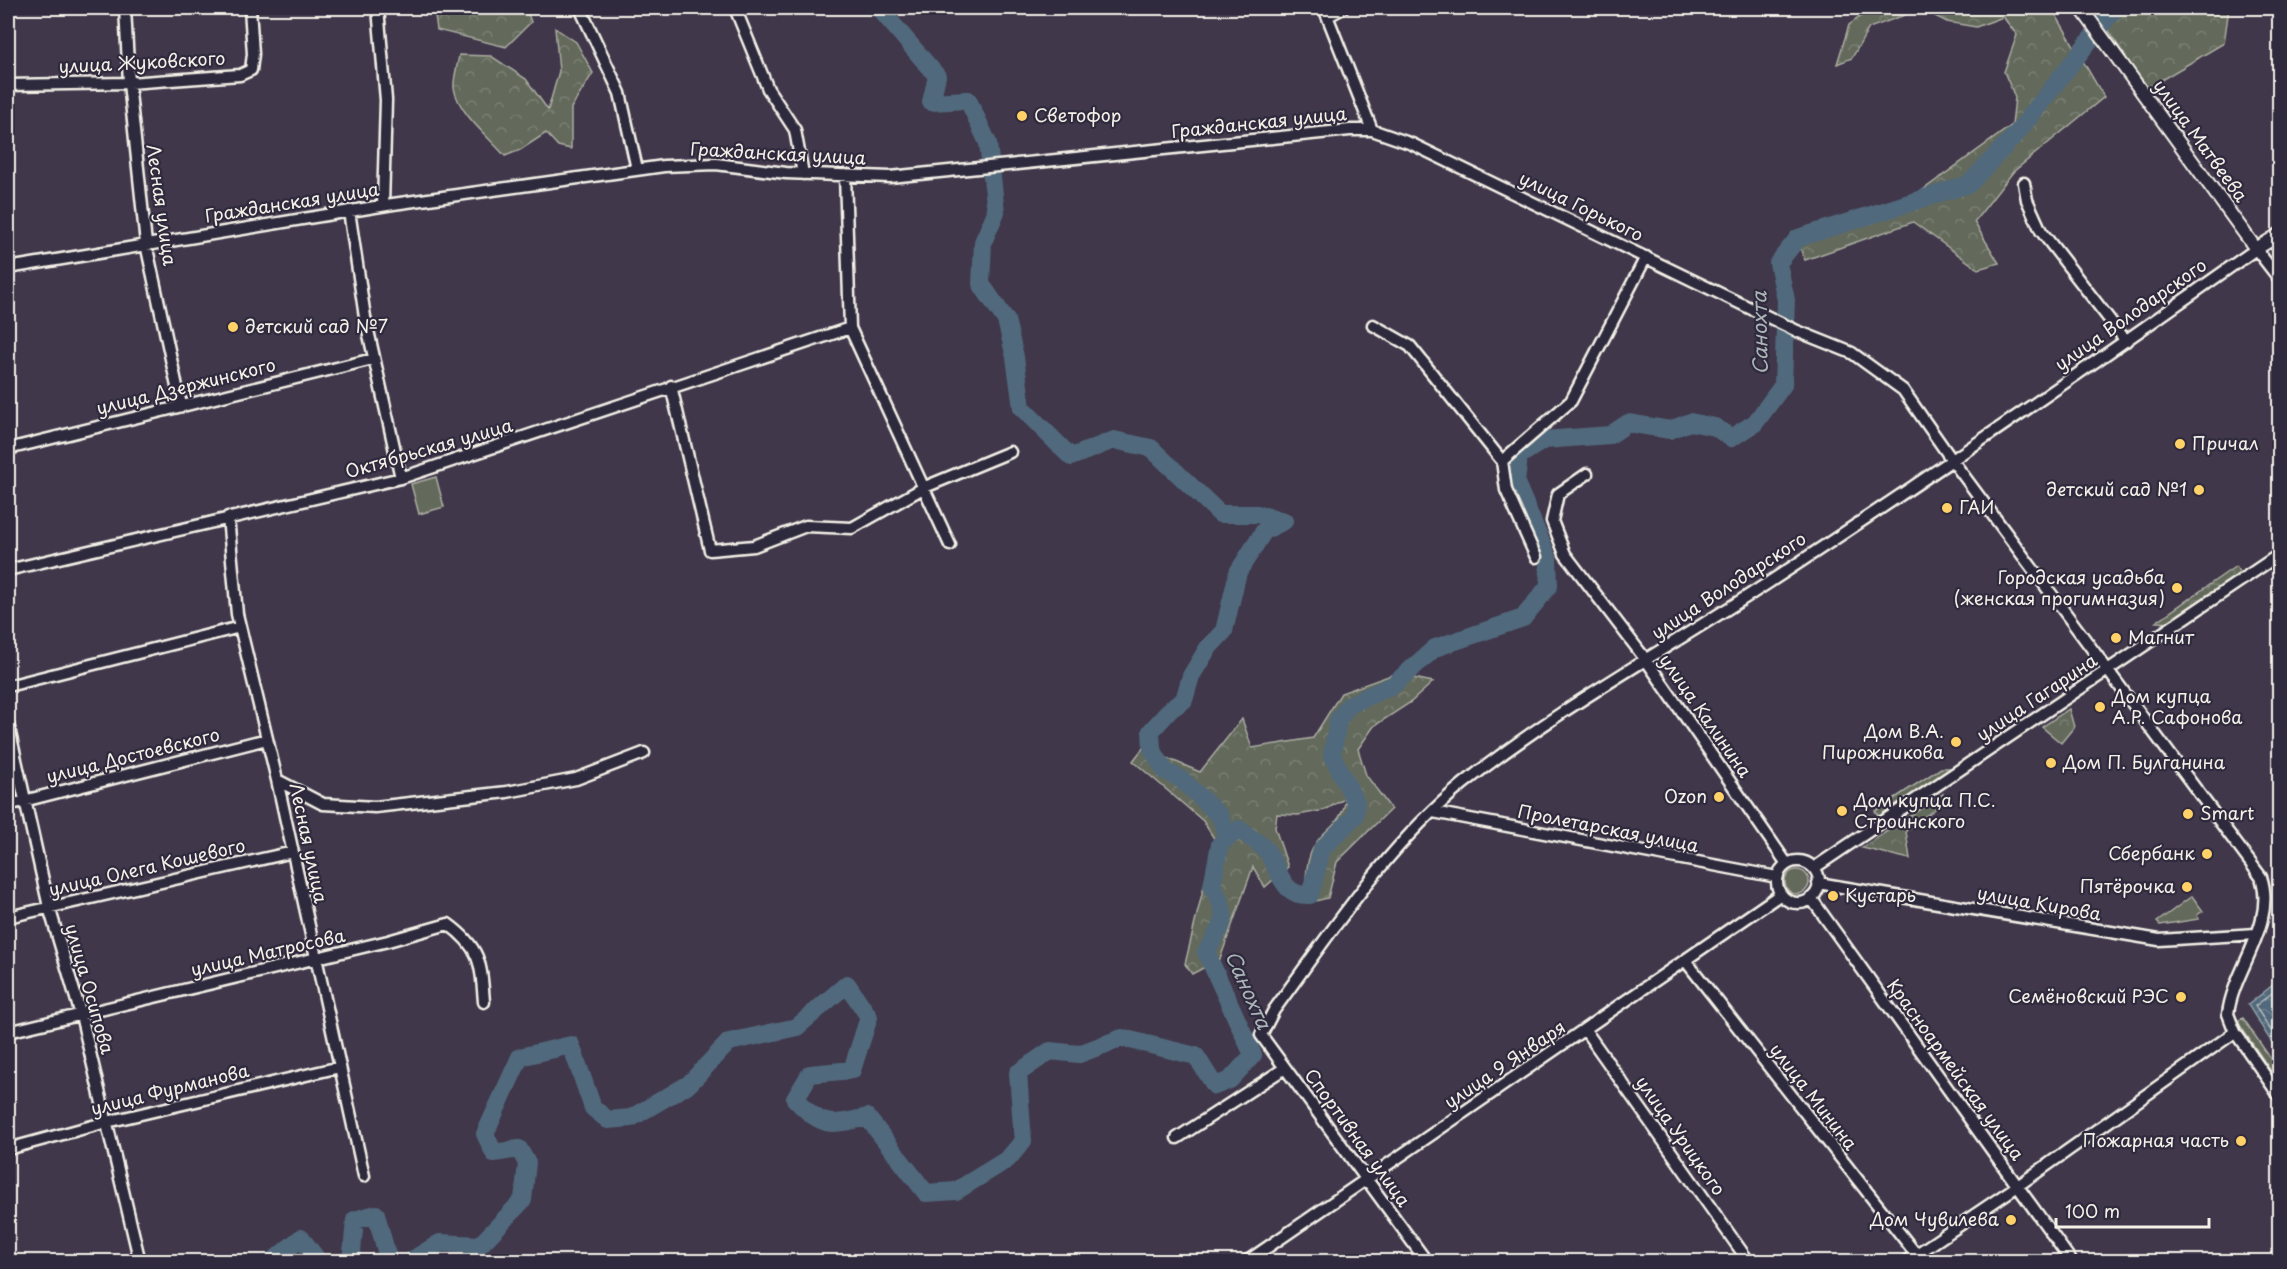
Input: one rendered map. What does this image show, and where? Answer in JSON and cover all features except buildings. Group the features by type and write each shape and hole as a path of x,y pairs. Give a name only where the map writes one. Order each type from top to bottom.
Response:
{"main road":[{"name":"улица Матвеева","path":"2084,13 2256,249"},
{"name":"улица Володарского","path":"2256,249 2280,234"}],"street":[{"name":"Лесная улица","path":"125,8 129,82 146,244 182,405"},
{"name":"улица Жуковского","path":"8,85 129,82 240,75 251,70 253,54 250,8"},
{"path":"378,8 386,100 383,205"},
{"path":"580,8 620,93 638,169"},
{"path":"735,8 768,89 795,130 803,174"},
{"path":"1343,8 1326,12 1372,130"},
{"name":"Гражданская улица","path":"8,268 383,205 638,169 716,164 803,174 890,177 1350,130 1372,130"},
{"name":"улица Горького","path":"1372,130 1412,144 1797,331 1852,354 1903,390 1952,460 2261,877 2264,904 2229,1009 2229,1020 2235,1032"},
{"path":"845,175 850,328 950,544"},
{"path":"2024,183 2026,200 2041,231 2126,341"},
{"path":"349,211 373,359 401,478"},
{"name":"улица Матвеева","path":"2256,249 2280,280"},
{"name":"улица Володарского","path":"1261,1035 1274,1010 1377,870 1462,784 1550,722 1952,460 2256,249"},
{"path":"1502,461 1571,401 1646,257"},
{"path":"1374,325 1410,346 1502,461 1506,490 1536,557"},
{"name":"Октябрьская улица","path":"8,570 401,478 475,456 671,386 850,328"},
{"name":"улица Дзержинского","path":"8,449 373,359"},
{"path":"671,386 710,550 754,546 806,526 852,528 925,487 1010,452"},
{"name":"улица Калинина","path":"1587,474 1558,494 1552,521 1565,554 1646,660 1787,864"},
{"name":"Лесная улица","path":"228,517 240,627 277,780 364,1176"},
{"name":"улица Гагарина","path":"1814,868 2280,554"},
{"path":"8,686 240,627"},
{"name":"улица Осипова","path":"8,724 49,907 81,1015 140,1262"},
{"name":"улица Достоевского","path":"8,804 267,739"},
{"path":"277,780 323,804 375,807 507,792 576,779 644,753"},
{"name":"Пролетарская улица","path":"1433,812 1777,877"},
{"name":"улица Олега Кошевого","path":"8,917 293,852"},
{"path":"1798,861 1814,868 1818,883 1811,898 1792,902 1781,894 1777,877 1787,864 1798,861"},
{"name":"улица Кирова","path":"1818,883 2159,940 2257,930"},
{"name":"улица 9 Января","path":"1246,1262 1781,894"},
{"name":"Красноармейская улица","path":"1811,898 2072,1262"},
{"name":"улица Матросова","path":"8,1032 448,924 463,935 481,962 484,1002"},
{"name":"улица Минина","path":"1685,960 1916,1254"},
{"name":"улица Урицкого","path":"1585,1030 1749,1262"},
{"path":"1905,1262 2019,1185 2235,1032 2280,1097"},
{"name":"Спортивная улица","path":"1261,1035 1427,1262"},
{"name":"улица Фурманова","path":"8,1149 107,1122 340,1067"},
{"path":"1177,1138 1285,1068"}],"green space":[{"path":"434,8 526,8 531,22 506,47 437,30"},
{"path":"1872,8 2052,8 2104,97 2013,172 1974,222 1999,263 1978,269 1913,222 1805,260 1794,233 1913,197 2012,125 2015,97 2004,72 2017,35 2003,17 1976,27 1947,22 1921,9 1869,28 1852,58 1837,64 1849,25"},
{"path":"2094,8 2229,8 2224,43 2146,89"},
{"path":"555,28 576,42 593,73 571,108 571,149 558,146 546,133 520,150 505,156 461,106 454,88 459,55 491,56 526,79 548,110 559,71"},
{"path":"436,477 444,507 419,514 411,484"},
{"path":"2236,566 2240,574 2171,623 2156,622"},
{"path":"1394,674 1433,682 1411,702 1374,726 1358,749 1366,775 1391,809 1337,862 1328,898 1307,903 1306,875 1310,854 1317,841 1340,815 1346,798 1325,810 1298,815 1277,814 1275,828 1288,867 1265,887 1253,867 1220,959 1192,974 1185,964 1215,840 1203,821 1133,761 1143,748 1200,772 1242,719 1252,748 1313,738 1341,693"},
{"path":"2069,709 2074,727 2061,743 2042,727"},
{"path":"1941,768 1954,768 1880,818 1875,811"},
{"path":"1943,794 1943,803 1906,831 1910,859 1862,848"},
{"path":"1797,870 1802,871 1808,877 1808,887 1802,893 1797,894 1792,893 1786,887 1785,882 1786,877 1792,871"},
{"path":"2192,896 2203,911 2197,915 2199,919 2160,925 2157,922"},
{"path":"2243,1018 2279,1071 2279,1083 2237,1021"}],"water":[{"path":"2279,980 2279,1054 2248,1005"}],"waterway":[{"path":"879,8 937,76 931,102 968,100 988,143 996,212 983,242 981,284 1006,320 1015,357 1022,408 1071,457 1114,440 1151,448 1220,514 1257,514 1284,521 1264,531 1238,572 1224,631 1208,648 1191,676 1184,700 1171,709 1151,731 1152,749 1165,771 1181,779 1220,816 1227,839"},
{"name":"Санохта","path":"409,1262 440,1243 480,1245 523,1200 527,1163 519,1149 494,1153 485,1134 520,1057 571,1045 593,1108 608,1120 631,1118 689,1084 729,1042 797,1027 847,984 869,1017 852,1070 810,1074 795,1099 813,1115 827,1122 844,1122 867,1117 926,1193 956,1191 1008,1159 1023,1141 1018,1073 1050,1051 1079,1054 1122,1038 1196,1056 1215,1086 1230,1080 1253,1055 1206,952 1223,920 1222,906 1212,886 1220,844 1239,829 1266,850 1287,887 1300,894 1310,895 1322,849 1355,816 1356,803 1332,755 1338,720 1349,705 1393,685 1435,648 1523,618 1549,586 1548,558 1516,483 1519,456 1544,440 1610,435 1628,423 1670,430 1690,422 1715,427 1731,438 1755,423 1783,385 1786,300 1778,263 1798,238 1969,184 2017,133 2115,8"},
{"name":"Санохта","path":"351,1262 355,1220 376,1214 389,1262"},
{"name":"Санохта","path":"272,1262 301,1238 319,1262"}],"place":[{"name":"Светофор","path":"1022,116"},
{"name":"детский сад №7","path":"233,327"},
{"name":"Причал","path":"2180,444"},
{"name":"детский сад №1","path":"2199,490"},
{"name":"ГАИ","path":"1947,508"},
{"name":"Городская усадьба (женская прогимназия)","path":"2177,588"},
{"name":"Магнит","path":"2116,638"},
{"name":"Дом купца А.Р. Сафонова","path":"2100,707"},
{"name":"Дом В.А. Пирожникова","path":"1956,742"},
{"name":"Дом П. Булганина","path":"2051,763"},
{"name":"Ozon","path":"1719,797"},
{"name":"Дом купца П.С. Строинского","path":"1842,811"},
{"name":"Smart","path":"2188,814"},
{"name":"Сбербанк","path":"2207,854"},
{"name":"Пятёрочка","path":"2187,887"},
{"name":"Кустарь","path":"1833,896"},
{"name":"Семёновский РЭС","path":"2181,997"},
{"name":"Пожарная часть","path":"2241,1141"},
{"name":"Дом Чувилева","path":"2011,1220"}]}
